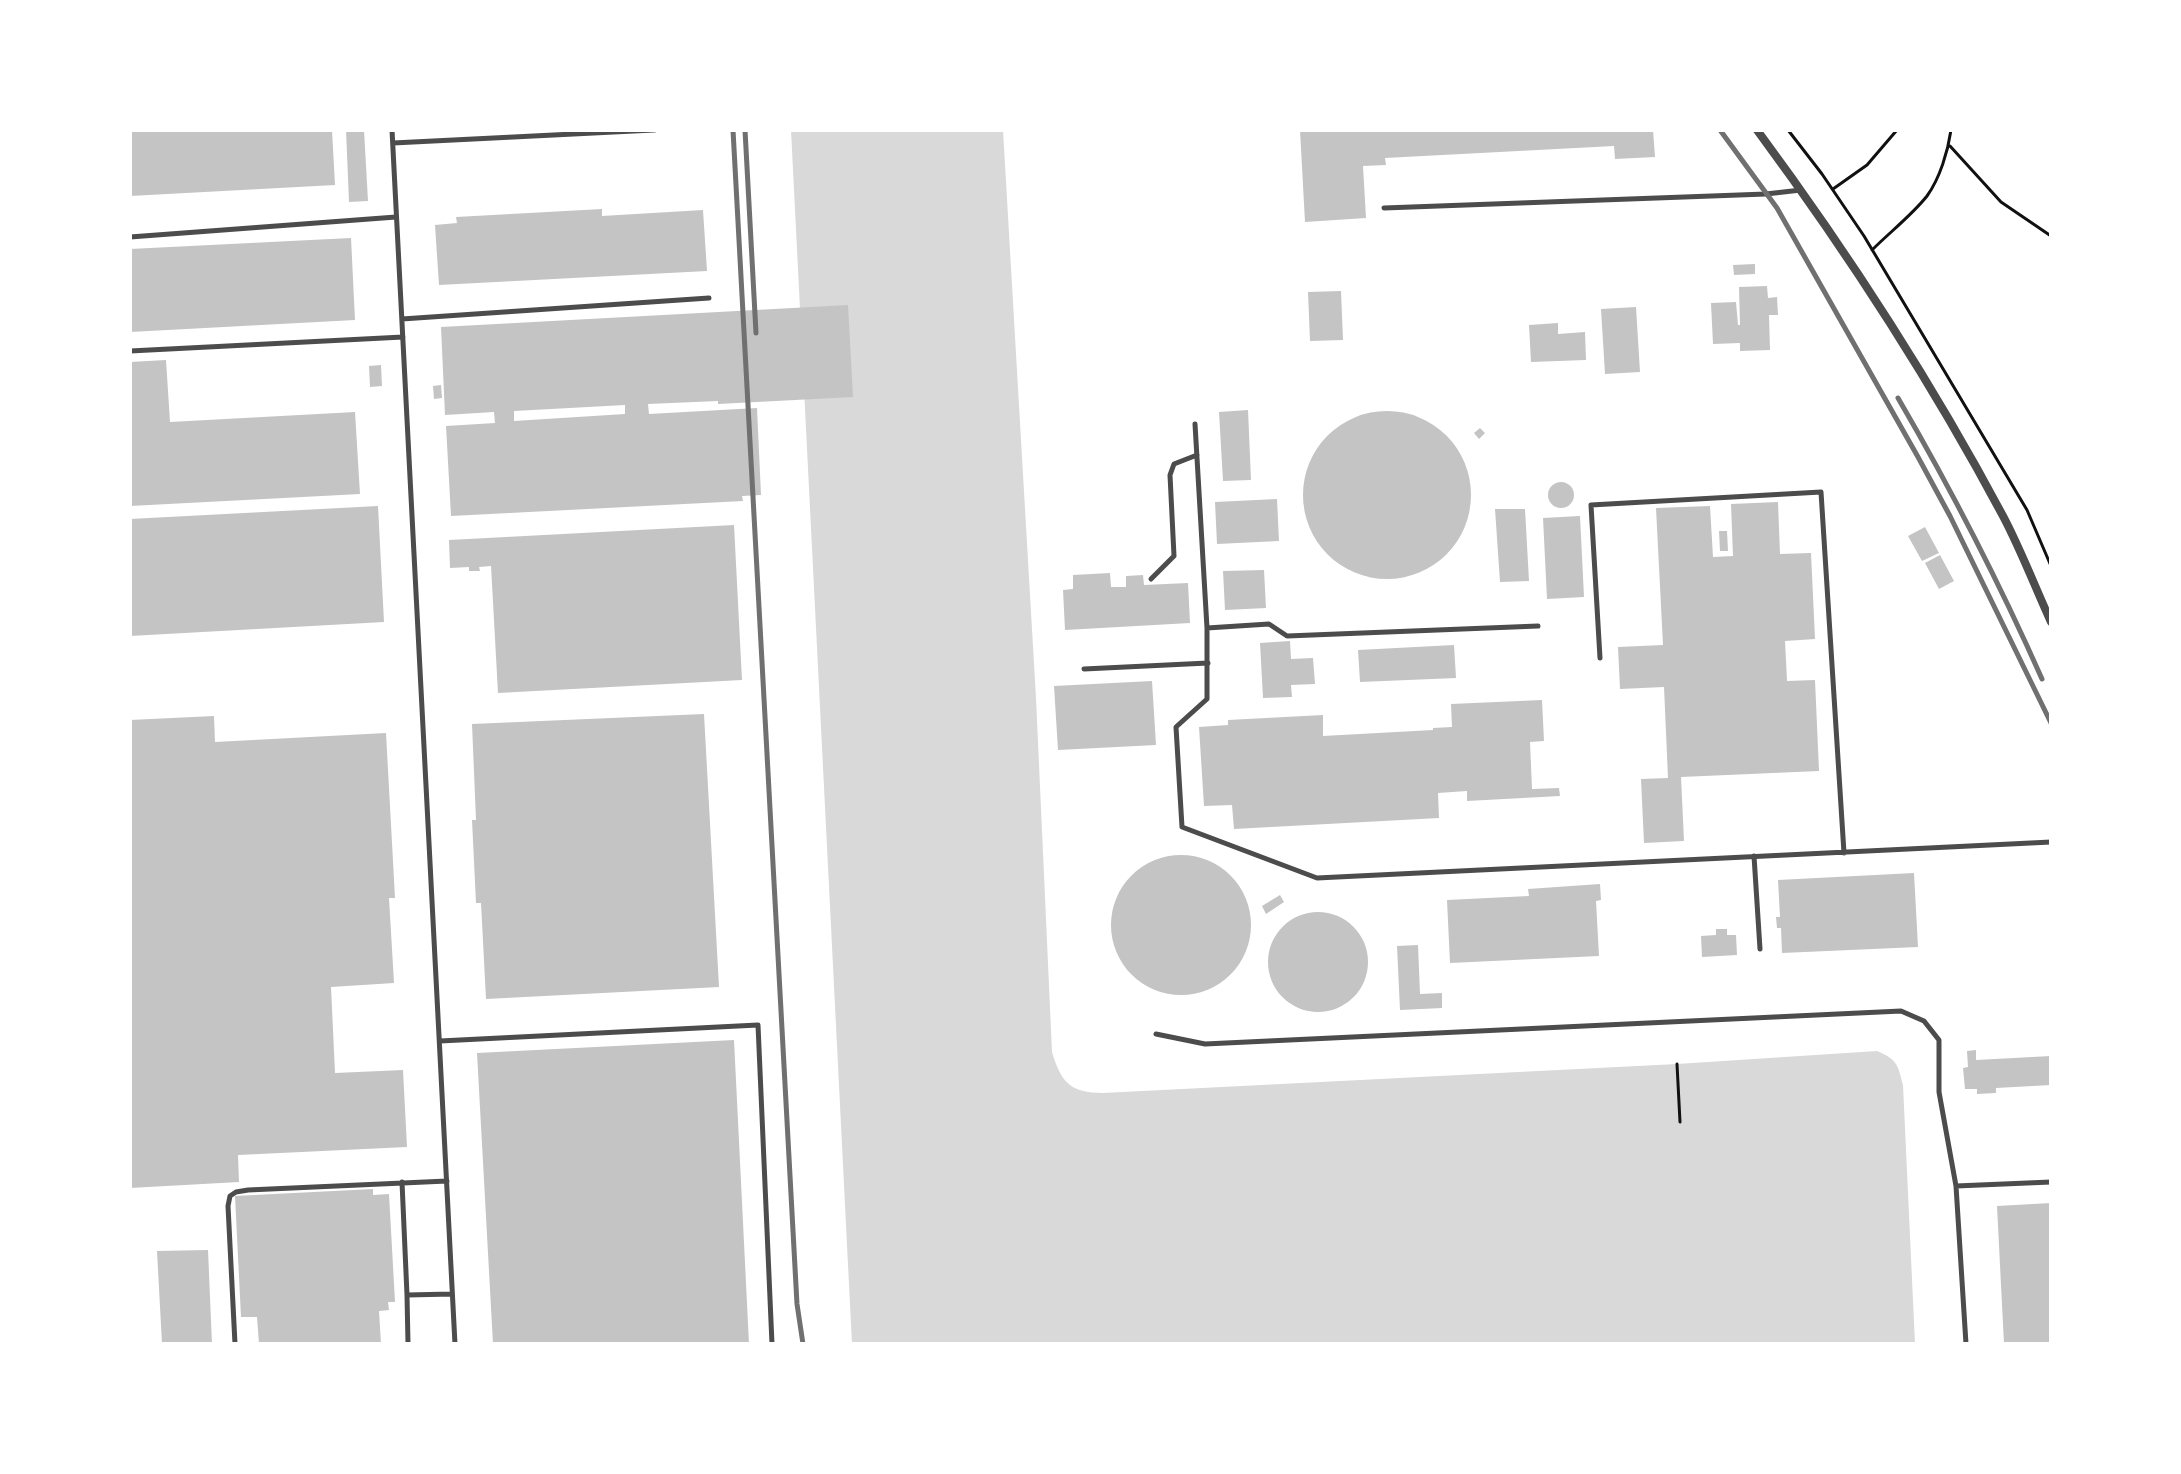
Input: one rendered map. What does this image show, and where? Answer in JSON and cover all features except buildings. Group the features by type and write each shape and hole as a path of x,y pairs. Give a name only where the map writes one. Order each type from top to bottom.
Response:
{"street":[{"path":"1757,130 1802,190 1923,374 2004,518 2051,622"}],"lane":[{"path":"392,130 455,1344"},
{"path":"393,143 654,130"},
{"path":"1384,208 1766,194 1802,190"},
{"path":"130,237 397,217"},
{"path":"402,319 709,298"},
{"path":"130,351 403,337"},
{"path":"1195,424 1207,628 1207,699 1176,727 1182,827 1317,878 2051,842"},
{"path":"1151,579 1174,556 1170,475 1174,464 1197,455"},
{"path":"1600,658 1591,505 1821,492 1844,853"},
{"path":"1207,628 1269,624 1287,636 1538,626"},
{"path":"1084,669 1208,663"},
{"path":"1754,856 1760,949"},
{"path":"1156,1034 1205,1044 1901,1011 1924,1021 1939,1040 1939,1092 1956,1186 1966,1344"},
{"path":"440,1041 758,1025 772,1344"},
{"path":"235,1344 230,1196 248,1190 447,1181"},
{"path":"402,1182 408,1344"},
{"path":"1956,1186 2051,1182"},
{"path":"407,1295 452,1294"}],"path":[{"path":"1788,130 1833,189 1872,250 2027,510 2051,566"},
{"path":"1833,189 1867,165 1897,130"},
{"path":"1872,250 1927,195 1938,175 1951,130"},
{"path":"1949,145 2001,202 2051,236"},
{"path":"1677,1064 1680,1122"}],"shaded area":[{"path":"791,130 1003,130 1036,698 1052,1052 1068,1084 1082,1091 1103,1093 1877,1051 1896,1064 1903,1085 1915,1344 852,1344"}],"railway":[{"path":"733,130 797,1304 803,1344"},
{"path":"745,130 756,333"},
{"path":"1720,130 1777,208 1918,457 2051,723"},
{"path":"1898,398 1974,536 2042,679"}]}
